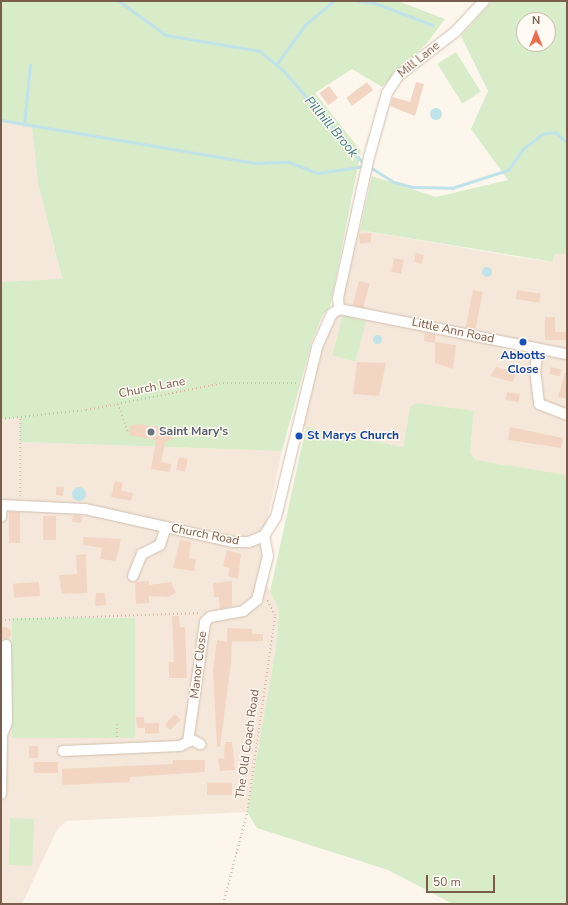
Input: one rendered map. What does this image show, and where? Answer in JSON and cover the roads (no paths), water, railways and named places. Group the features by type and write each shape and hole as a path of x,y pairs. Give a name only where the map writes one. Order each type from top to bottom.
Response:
{"street":[{"name":"Mill Lane","path":"339,309 338,298 369,157 384,100 394,81 455,32 484,1"},
{"name":"Little Ann Road","path":"339,309 567,354"},
{"path":"264,536 276,517 306,385 317,347 332,314 339,309"},
{"path":"538,349 535,370 539,404 567,415"},
{"path":"1,505 1,517"},
{"name":"Church Road","path":"1,505 85,509 241,542 264,536"},
{"path":"133,576 142,554 163,548 166,527"},
{"name":"Manor Close","path":"189,738 208,619 247,609 257,600 268,556 264,536"},
{"path":"1,794 2,735 7,722 6,645"},
{"path":"66,754 117,749 180,746 189,738 200,744"}],"water":[{"path":"434,108 438,108 442,114 438,120 434,120 430,116 430,112"},
{"path":"485,267 489,267 491,268 491,276 485,277 482,274 482,270"},
{"path":"377,334 382,339 377,344 372,339"},
{"path":"76,487 82,487 86,491 86,497 82,501 76,501 72,497 72,491"}],"waterway":[{"name":"Pillhill Brook","path":"119,1 166,35 260,51 285,72 364,164"},
{"path":"276,65 305,25 334,1"},
{"path":"358,1 375,3 433,25"},
{"path":"24,125 30,65"},
{"path":"1,120 255,163 289,162 318,173 365,166"},
{"name":"Pillhill Brook","path":"370,167 394,182 413,187 452,188 508,170 523,149 542,134 555,132 567,142"}],"place":[{"name":"Abbotts Close","path":"523,342"},
{"name":"Saint Mary's","path":"151,432"},
{"name":"St Marys Church","path":"299,436"}]}
